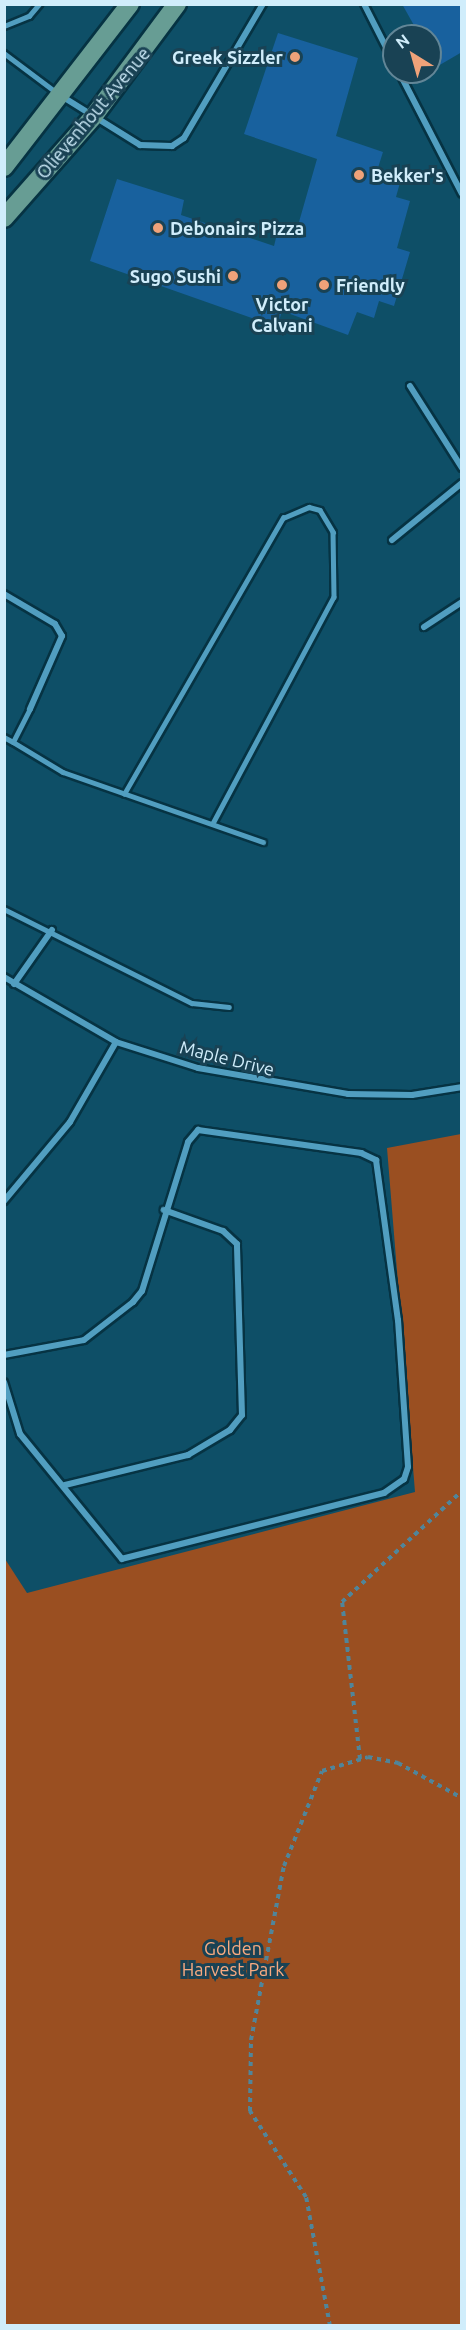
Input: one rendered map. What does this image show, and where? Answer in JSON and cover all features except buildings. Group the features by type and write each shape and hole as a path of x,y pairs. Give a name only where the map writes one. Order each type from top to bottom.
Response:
{"street":[{"name":"Olievenhout Avenue","path":"4,166 63,97 130,4"},
{"name":"Olievenhout Avenue","path":"4,218 93,117 177,4"},
{"path":"63,97 140,144 172,146 184,138 263,4"},
{"path":"364,4 382,39"},
{"path":"405,84 462,194"},
{"path":"410,386 462,468"},
{"path":"392,540 462,483"},
{"path":"4,594 55,624 62,636 30,709"},
{"path":"424,627 462,602"},
{"path":"14,984 52,930"},
{"name":"Maple Drive","path":"4,977 116,1042 280,1086 412,1095 462,1087"},
{"path":"4,1201 69,1122 116,1042"},
{"path":"4,1355 84,1340 124,1312 141,1291 164,1209 198,1130 361,1153 376,1160 398,1320 408,1467 404,1479 384,1493 130,1559 116,1552 65,1485 20,1434 4,1382"},
{"path":"65,1485 188,1455 230,1430 242,1415 237,1244 223,1231 164,1209"}],"lane":[{"path":"4,26 29,16 39,4"},
{"path":"115,27 123,4"},
{"path":"4,53 63,97"},
{"path":"124,794 283,518 309,507 320,510 333,532 334,597 213,824"},
{"path":"13,742 30,709"},
{"path":"4,737 63,772 263,842"},
{"path":"4,909 52,930 192,1003 229,1007"}],"path":[{"path":"360,1759 342,1602 462,1491"},
{"path":"330,2325 306,2197 250,2111 251,2040 284,1866 322,1771 360,1759 398,1763 462,1798"}],"green space":[{"name":"Golden Harvest Park","path":"461,1134 461,2325 5,2325 5,1559 27,1593 415,1492 387,1148"}],"place":[{"name":"Greek Sizzler","path":"295,57"},
{"name":"Bekker's","path":"359,175"},
{"name":"Debonairs Pizza","path":"158,228"},
{"name":"Sugo Sushi","path":"233,276"},
{"name":"Victor Calvani","path":"282,285"},
{"name":"Friendly","path":"324,285"}]}
